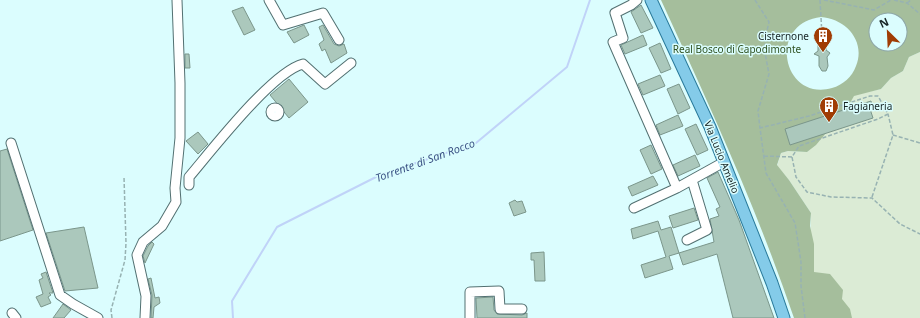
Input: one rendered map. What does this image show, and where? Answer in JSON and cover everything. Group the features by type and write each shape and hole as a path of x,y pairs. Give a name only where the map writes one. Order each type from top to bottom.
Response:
{"main road":[{"name":"Via Lucio Amelio","path":"651,0 688,76 724,162 772,283 784,318"}],"lane":[{"path":"145,318 146,296 137,255 143,242 162,226 176,202 175,188 180,138 180,82 177,0"},
{"path":"269,0 283,26 323,13 339,40"},
{"path":"637,0 631,5 615,13 623,38 613,42 677,188"},
{"path":"189,185 189,177 255,102 294,67 303,64 325,84 351,63"},
{"path":"11,143 60,295 98,318"},
{"path":"634,208 677,188 724,162"},
{"path":"687,240 707,230 692,180"},
{"path":"470,318 470,292 499,291 500,309 522,309"}],"path":[{"path":"754,0 769,22 765,39 765,53 769,74 758,111 766,173 795,223 801,262 801,286 805,318"},
{"path":"820,0 822,35"},
{"path":"824,0 874,10 892,0 907,3 920,14"},
{"path":"907,3 911,0"},
{"path":"760,128 809,116 870,96 878,96 888,114 893,135 872,198"},
{"path":"888,114 878,119 799,146 792,157 796,177 807,192 831,196 872,198 900,224 920,234"},
{"path":"893,135 920,143"},
{"path":"764,156 792,157"},
{"path":"112,318 111,310 125,260 124,177"}],"green space":[{"name":"Real Bosco di Capodimonte","path":"661,0 920,0 920,52 909,57 903,71 891,78 881,89 854,96 842,117 831,127 816,145 807,152 788,151 781,153 777,165 811,213 810,226 814,244 814,272 830,274 843,290 842,299 850,309 852,318 794,318 780,277 748,197","holes":["821,17 830,19 846,27 852,33 856,40 858,57 856,66 850,77 843,83 832,88 815,89 802,84 792,74 788,60 787,46 793,33 804,23"]},
{"path":"920,52 920,318 807,318 811,213 789,180 777,166 781,153 788,151 807,152 842,117 854,95 881,89 891,78 903,71 909,57"}],"building":[{"path":"641,5 653,28 641,33 631,12"},
{"path":"243,7 255,30 244,35 232,11"},
{"path":"304,25 309,35 294,43 287,32"},
{"path":"323,25 334,44 339,46 344,44 347,53 331,63 325,49 322,51 319,44 324,40 319,27"},
{"name":"Cisternone","path":"822,32 826,39 826,50 830,53 827,57 828,66 826,71 822,71 819,66 819,56 814,54 818,51 818,40"},
{"path":"643,35 647,45 625,54 621,45"},
{"path":"660,43 671,69 661,73 649,48"},
{"path":"185,54 189,54 190,68 185,68"},
{"path":"660,75 665,86 643,95 638,84"},
{"path":"289,79 308,102 289,118 270,95"},
{"path":"679,84 690,108 678,114 667,89"},
{"name":"Fagianeria","path":"871,101 873,108 870,109 873,118 790,145 785,129"},
{"path":"678,115 683,126 660,135 656,125"},
{"path":"696,124 708,150 697,155 685,129"},
{"path":"198,132 208,144 198,154 186,141"},
{"path":"651,145 662,169 651,174 640,150"},
{"path":"7,149 33,230 0,241 0,151"},
{"path":"695,155 700,166 678,176 673,165"},
{"path":"718,172 739,220 774,318 733,318 717,254 683,265 679,253 714,242 710,219 719,216 716,209 720,207 707,178"},
{"path":"653,176 658,185 632,196 628,187"},
{"path":"515,200 517,202 522,201 526,212 514,216 509,203"},
{"path":"694,208 698,220 673,228 669,216"},
{"path":"658,221 661,230 671,227 679,253 669,256 673,269 645,278 641,265 666,257 658,231 633,239 631,229"},
{"path":"84,227 98,288 65,291 46,233"},
{"path":"152,242 154,244 145,263 143,256 148,246"},
{"path":"544,252 545,281 535,281 534,260 531,260 531,253"},
{"path":"46,272 53,293 49,293 51,295 48,297 51,303 41,307 36,297 43,294 39,280 43,278 41,274"},
{"path":"151,278 155,298 159,297 160,303 154,307 153,318 151,318 152,295 148,279"},
{"path":"493,297 494,310 497,314 522,315 527,313 527,318 477,318 476,298"},
{"path":"63,304 71,310 64,318 53,318"}],"waterway":[{"name":"Torrente di San Rocco","path":"233,318 232,301 277,227 380,175 476,143 567,67 590,0"}],"place":[{"name":"Cisternone","path":"823,53"},
{"name":"Fagianeria","path":"829,123"}]}
